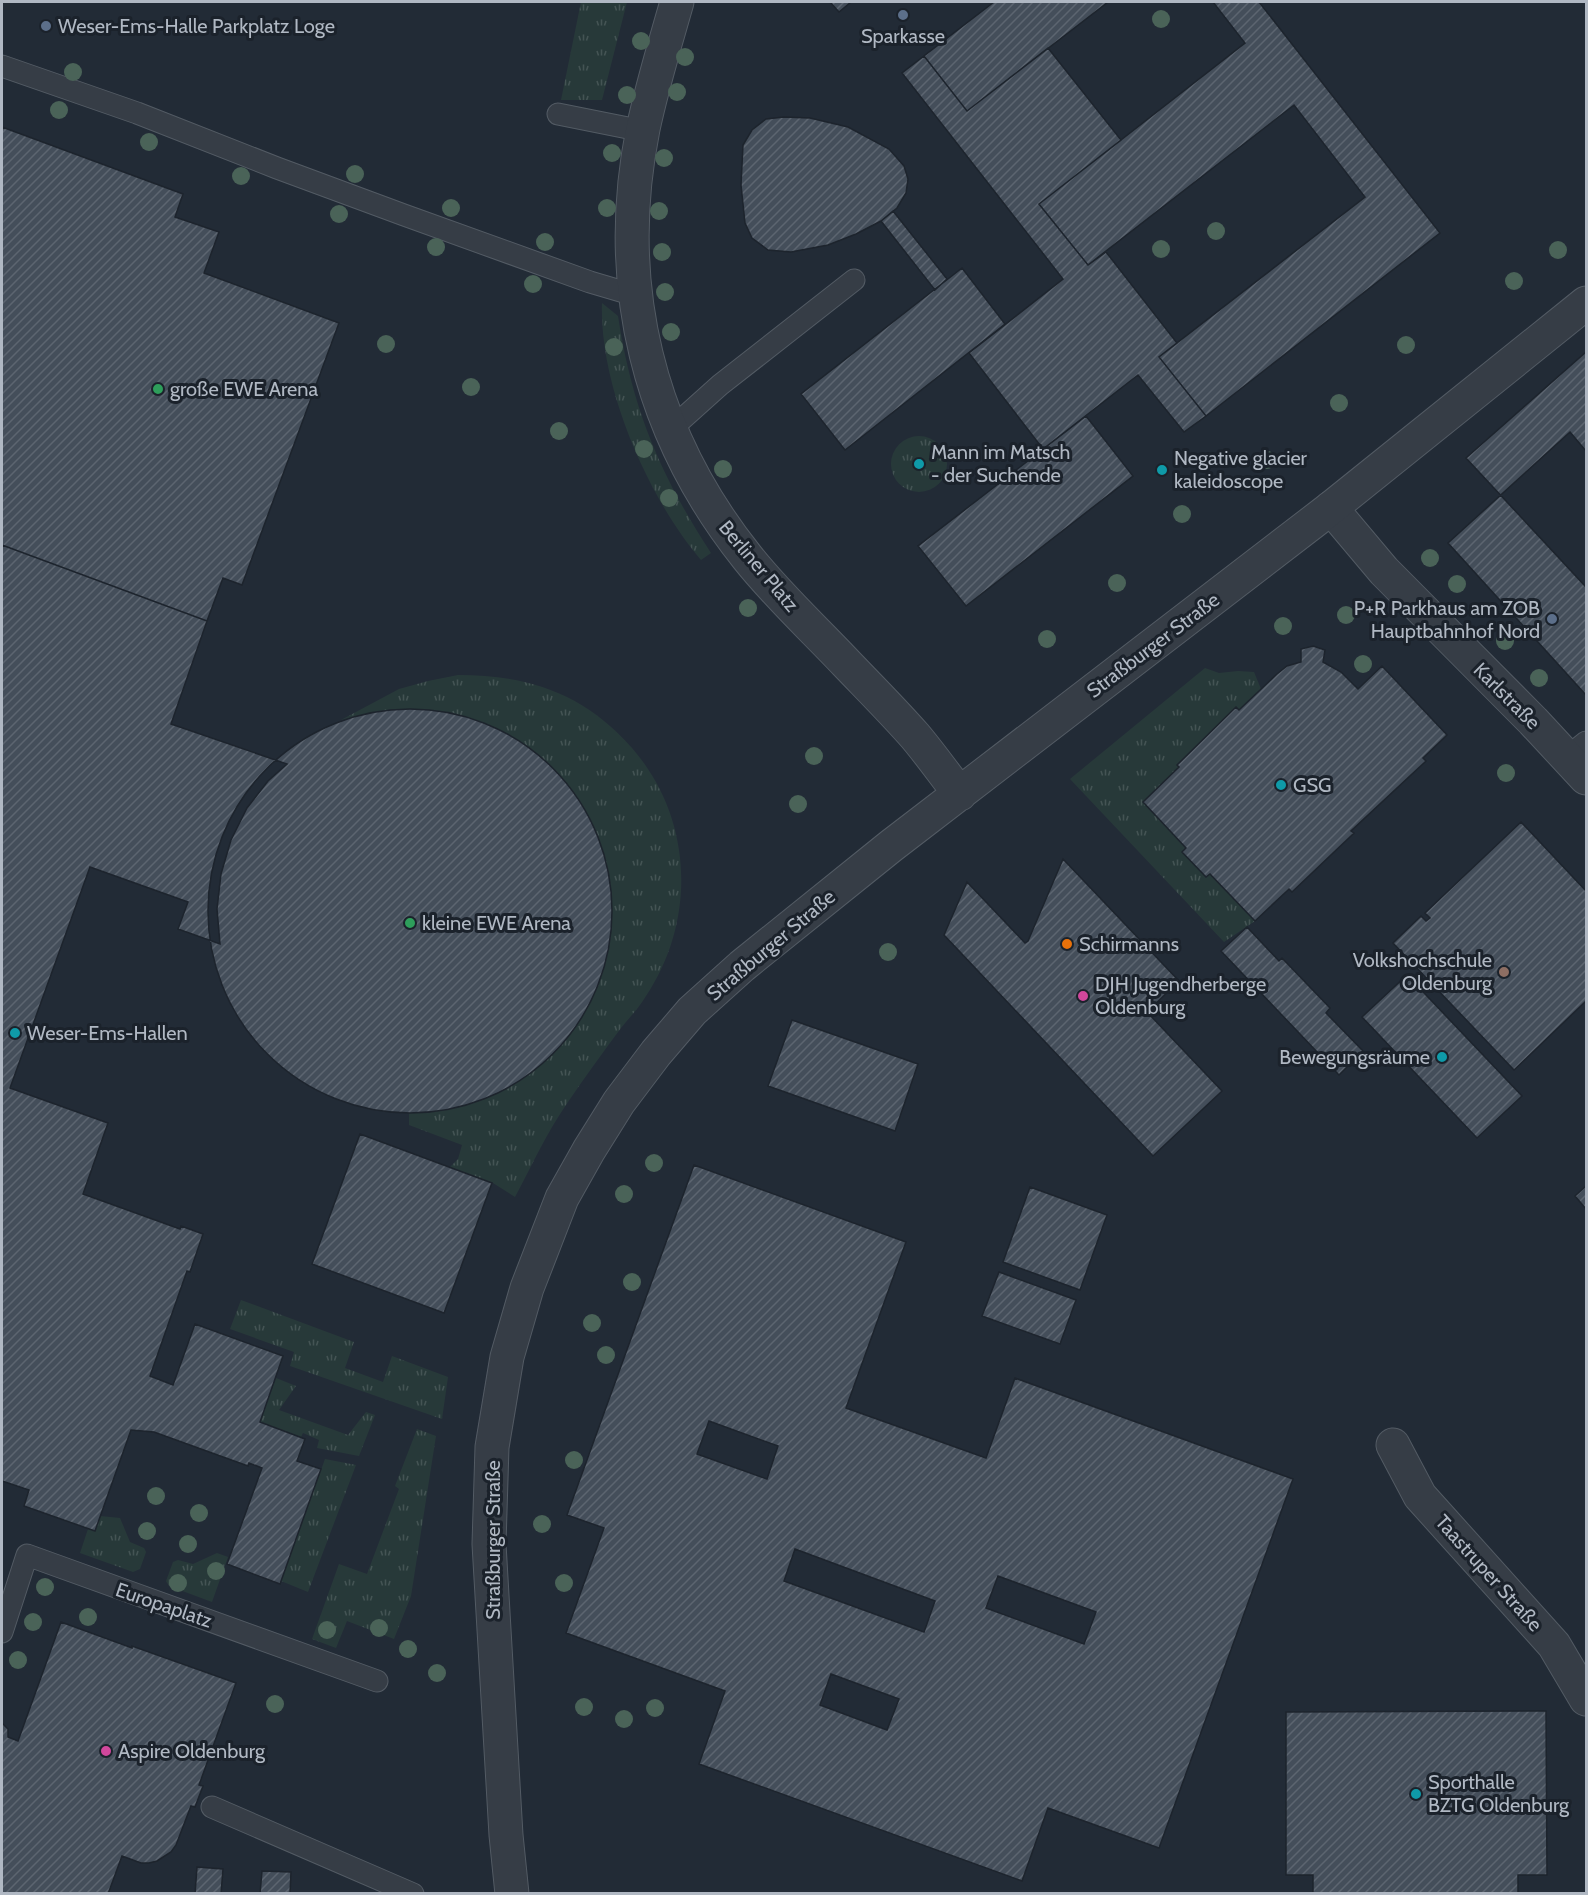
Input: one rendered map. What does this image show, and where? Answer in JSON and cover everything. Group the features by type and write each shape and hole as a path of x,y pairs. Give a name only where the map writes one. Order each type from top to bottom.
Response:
{"street":[{"name":"Berliner Platz","path":"677,2 653,86 643,131 635,186 632,242 634,295 643,344 655,389 671,429 701,489 718,517 747,556 793,608 916,737 960,794"},
{"name":"Straßburger Straße","path":"512,1893 506,1835 489,1544 492,1447 507,1357 527,1288 562,1198 619,1102 656,1053 692,1011 742,966 891,846 1331,508 1587,303"},
{"name":"Karlstraße","path":"1331,508 1384,571 1533,722 1580,759"},
{"name":"Taastruper Straße","path":"1393,1445 1420,1496 1554,1645 1587,1699"}],"lane":[{"path":"2,66 137,113 287,172 536,263 634,295"},
{"path":"558,114 643,131"},
{"path":"671,429 720,385 854,280"},
{"name":"Europaplatz","path":"2,1632 27,1555 377,1681"},
{"path":"212,1807 413,1893"}],"green space":[{"path":"581,2 627,2 602,100 561,100"},
{"path":"602,303 618,316 631,381 640,411 663,468 711,553 701,560 681,535 663,505 630,439 609,369 603,335"},
{"path":"919,436 934,441 942,449 947,464 942,479 934,487 919,492 904,487 896,479 891,464 896,449 904,441"},
{"path":"1205,668 1219,673 1254,672 1261,689 1239,710 1236,708 1177,765 1179,767 1143,802 1186,848 1183,852 1206,877 1210,874 1255,921 1224,942 1070,779"},
{"path":"458,675 508,679 553,691 594,713 614,729 632,748 652,776 667,805 677,837 681,869 680,902 674,935 663,966 637,1009 560,1113 515,1197 493,1183 450,1167 458,1159 462,1145 409,1125 409,1113 450,1109 488,1098 511,1086 552,1054 569,1034 595,990 607,951 610,894 603,853 584,811 551,769 531,751 510,737 462,716 436,711 391,709 341,720 399,689"},
{"path":"241,1300 354,1342 345,1368 383,1382 392,1356 448,1377 442,1419 290,1366 294,1352 230,1329"},
{"path":"276,1378 296,1386 279,1410 348,1435 366,1412 375,1415 359,1456 317,1448 319,1440 303,1433 301,1437 260,1422"},
{"path":"417,1429 436,1436 411,1596 394,1639 347,1621 336,1648 312,1639 339,1564 367,1574 399,1489 395,1486"},
{"path":"325,1459 356,1465 308,1592 281,1581"},
{"path":"100,1516 120,1518 130,1542 144,1548 146,1552 140,1569 133,1572 80,1553 88,1529 95,1531"},
{"path":"217,1553 228,1557 212,1602 169,1586 166,1581 173,1562 178,1560 193,1564"}],"building":[{"path":"830,2 851,2 839,12"},
{"path":"994,2 1108,2 967,111 924,56"},
{"path":"1213,2 1259,2 1440,233 1206,416 1159,357 1365,197 1294,105 1088,265 1039,204 1245,43"},
{"path":"1048,48 1121,140 1039,204 1088,265 1106,252 1177,343 1159,357 1206,416 1184,432 1138,375 1043,449 969,353 1063,279 902,73 924,56 967,111"},
{"path":"810,118 848,127 889,149 904,166 908,179 906,193 897,208 881,221 828,245 791,252 768,250 752,238 745,223 741,185 743,145 752,130 766,119"},
{"name":"große EWE Arena","path":"2,127 183,194 175,217 219,232 204,273 339,323 242,585 223,578 207,621 2,545"},
{"path":"893,211 947,279 935,290 881,221"},
{"path":"962,268 1005,324 845,450 801,394"},
{"path":"1586,352 1586,587 1466,458"},
{"path":"1086,416 1133,476 966,606 918,546"},
{"name":"P+R Parkhaus am ZOB Hauptbahnhof Nord","path":"1570,432 1586,451 1586,695 1448,543"},
{"name":"Weser-Ems-Hallen","path":"2,545 207,621 171,724 287,764 268,781 247,808 231,840 221,874 217,909 220,944 178,929 188,902 90,867 10,1088 108,1123 83,1194 180,1229 181,1226 203,1234 190,1272 187,1271 150,1376 173,1385 195,1324 283,1356 260,1422 305,1439 297,1461 321,1469 280,1584 227,1564 262,1468 249,1463 248,1466 154,1432 131,1430 95,1531 24,1506 29,1490 2,1481"},
{"name":"GSG","path":"1313,646 1325,650 1323,662 1341,672 1358,689 1382,666 1447,735 1423,758 1426,761 1351,831 1354,833 1292,892 1289,889 1255,921 1210,874 1206,877 1182,852 1186,848 1143,802 1236,707 1239,710 1287,666 1301,662 1301,649"},
{"name":"kleine EWE Arena","path":"410,709 449,713 487,724 522,743 553,768 578,799 597,834 608,872 612,911 608,950 597,988 578,1023 553,1054 522,1079 487,1098 449,1109 410,1113 371,1109 333,1098 298,1079 267,1054 242,1023 223,988 212,950 208,911 212,872 223,834 242,799 267,768 298,743 333,724 371,713"},
{"name":"Volkshochschule Oldenburg","path":"1521,822 1586,891 1586,1001 1514,1070 1393,943 1421,916 1426,921 1430,918 1425,913"},
{"name":"DJH Jugendherberge Oldenburg","path":"1063,859 1179,981 1147,1012 1222,1091 1153,1156 944,935 967,882 1025,943 1028,941"},
{"path":"1247,927 1279,961 1282,958 1330,1008 1326,1013 1363,1051 1339,1075 1221,951"},
{"name":"Bewegungsräume","path":"1407,975 1522,1096 1477,1138 1362,1017"},
{"path":"792,1020 918,1064 895,1131 768,1086"},
{"path":"360,1134 492,1183 444,1313 312,1264"},
{"path":"694,1165 906,1242 846,1408 986,1458 1015,1378 1293,1479 1159,1848 1048,1808 1022,1881 699,1764 725,1691 566,1633 604,1528 567,1515","holes":["709,1421 778,1446 767,1479 697,1454","795,1549 935,1601 924,1632 784,1581","998,1576 1096,1612 1084,1644 986,1608","831,1674 899,1699 887,1730 820,1705"]},
{"path":"1586,1186 1586,1209 1575,1196"},
{"path":"1030,1187 1107,1215 1080,1290 1003,1262"},
{"path":"999,1272 1076,1300 1060,1344 982,1316"},
{"name":"Aspire Oldenburg","path":"61,1622 236,1683 199,1785 203,1786 195,1807 191,1806 171,1852 149,1863 141,1863 122,1856 108,1894 2,1894 2,1723 8,1729 8,1737 18,1741"},
{"name":"Sporthalle BZTG Oldenburg","path":"1546,1711 1547,1875 1518,1875 1518,1894 1313,1894 1313,1875 1286,1875 1286,1712"},
{"path":"197,1867 223,1869 221,1894 195,1894"},
{"path":"262,1871 291,1872 290,1894 260,1894"}],"place":[{"name":"Sparkasse","path":"903,15"},
{"name":"Weser-Ems-Halle Parkplatz Loge","path":"46,26"},
{"name":"große EWE Arena","path":"158,389"},
{"name":"Mann im Matsch - der Suchende","path":"919,464"},
{"name":"Negative glacier kaleidoscope","path":"1162,470"},
{"name":"P+R Parkhaus am ZOB Hauptbahnhof Nord","path":"1552,619"},
{"name":"GSG","path":"1281,785"},
{"name":"kleine EWE Arena","path":"410,923"},
{"name":"Schirmanns","path":"1067,944"},
{"name":"Volkshochschule Oldenburg","path":"1504,972"},
{"name":"DJH Jugendherberge Oldenburg","path":"1083,996"},
{"name":"Weser-Ems-Hallen","path":"15,1033"},
{"name":"Bewegungsräume","path":"1442,1057"},
{"name":"Aspire Oldenburg","path":"106,1751"},
{"name":"Sporthalle BZTG Oldenburg","path":"1416,1794"}]}
